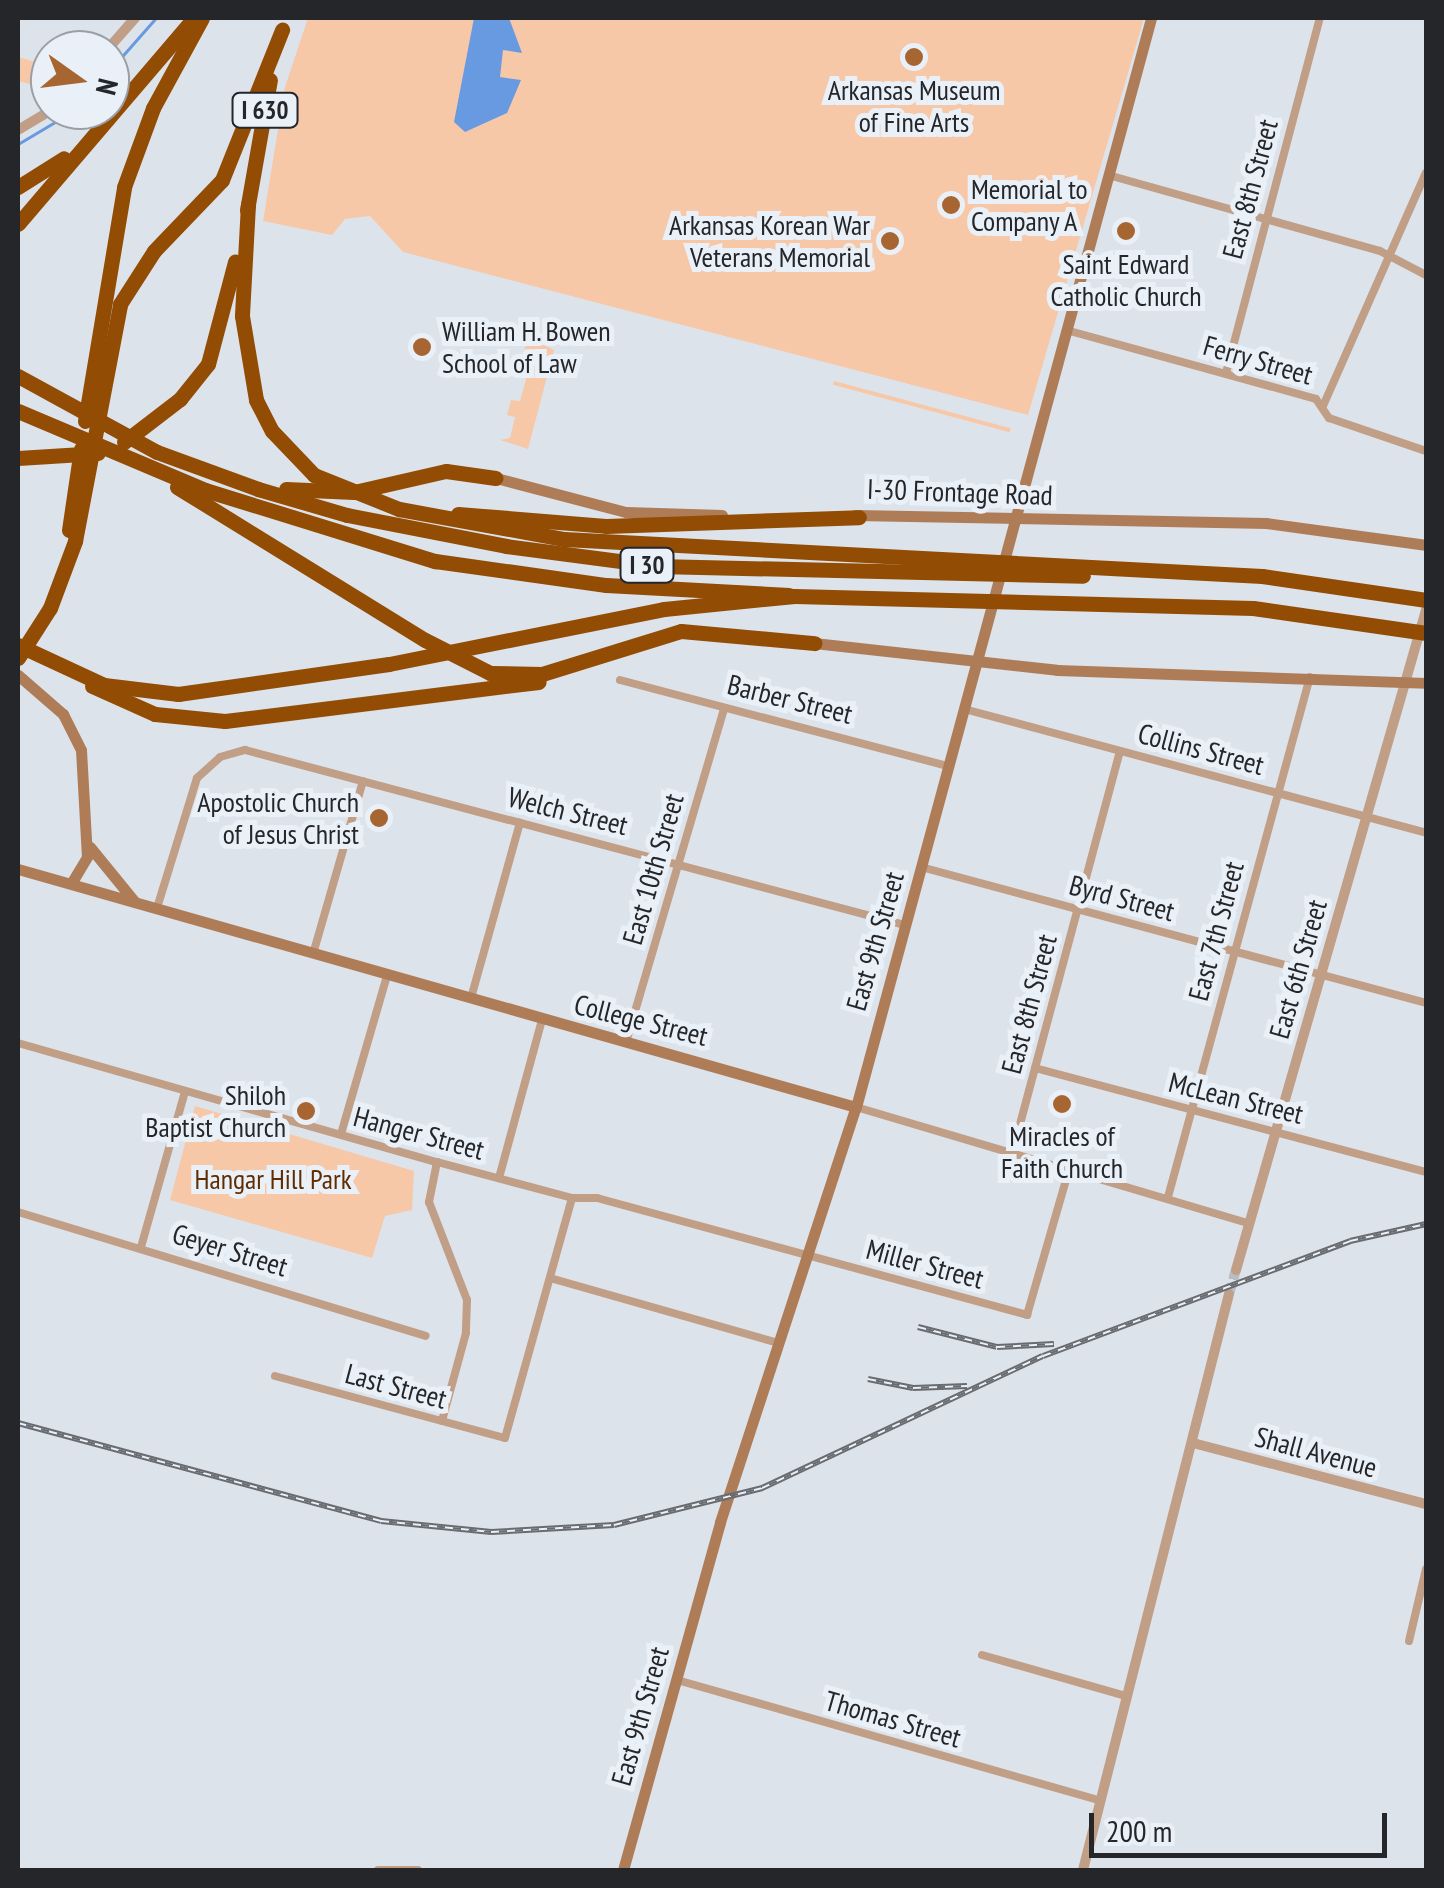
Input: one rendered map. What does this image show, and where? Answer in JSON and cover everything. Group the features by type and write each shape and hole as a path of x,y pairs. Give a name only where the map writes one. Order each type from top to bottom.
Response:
{"highway":[{"path":"18,224 194,18"},
{"path":"18,658 50,608 64,568 97,375 112,235 136,148 202,18"},
{"path":"97,375 120,304 154,251 222,180 285,24"},
{"name":"I 630","path":"248,204 285,24"},
{"path":"18,187 86,140"},
{"path":"18,458 62,459 121,444 198,377 218,338 248,204"},
{"path":"248,204 242,316 256,400 290,454 340,488 399,509 564,539 1152,573"},
{"name":"I 30","path":"18,376 157,452 348,516 577,558 657,566 1132,578 1152,573 1262,576 1426,600"},
{"name":"I 30","path":"18,411 140,464 312,528 435,561 606,585 772,590 794,596 1202,605 1341,617 1426,633"},
{"path":"157,452 326,494 436,472 496,478"},
{"path":"140,464 476,668 524,676 692,630 814,643"},
{"path":"399,509 606,526 859,517"},
{"path":"18,645 87,679 151,693 200,694 420,657 664,609 794,596"},
{"path":"87,679 98,693 155,714 241,720 520,688 621,648"}],"main road":[{"name":"East 9th Street","path":"623,1870 778,1343 811,1255 856,1107 1151,18"},
{"name":"I-30 Frontage Road","path":"496,478 626,512 1298,525 1426,545"},
{"path":"814,643 977,662 1426,683"},
{"path":"18,676 50,700 74,731 83,757 85,864 72,884"},
{"path":"85,836 99,865 134,902"},
{"path":"90,889 99,865"},
{"name":"College Street","path":"18,869 856,1107"}],"street":[{"name":"East 8th Street","path":"1226,373 1320,18"},
{"path":"1323,406 1426,173"},
{"path":"1108,175 1265,219 1388,259 1426,276"},
{"name":"Ferry Street","path":"1066,330 1226,373 1323,406 1329,418 1426,451"},
{"name":"East 6th Street","path":"1236,1270 1426,610"},
{"name":"East 7th Street","path":"1168,1197 1310,677"},
{"name":"Barber Street","path":"620,680 948,766"},
{"name":"East 10th Street","path":"626,1042 724,708"},
{"name":"Collins Street","path":"964,709 1426,833"},
{"name":"Welch Street","path":"157,908 194,783 220,757 255,751 906,925"},
{"name":"East 8th Street","path":"1012,1154 1120,751"},
{"path":"313,954 363,781"},
{"path":"471,998 520,823"},
{"name":"Byrd Street","path":"921,867 1426,1003"},
{"path":"341,1134 387,976"},
{"path":"499,1178 542,1020"},
{"name":"Hanger Street","path":"18,1044 436,1162 572,1198 597,1198 811,1255"},
{"name":"McLean Street","path":"1035,1068 1426,1172"},
{"path":"142,1247 184,1091"},
{"name":"College Street","path":"856,1107 1250,1224"},
{"path":"436,1162 429,1202 467,1300 466,1332 442,1422"},
{"name":"Miller Street","path":"811,1255 1026,1315 1068,1173"},
{"path":"572,1198 550,1278 778,1343"},
{"name":"Geyer Street","path":"18,1212 426,1336"},
{"name":"Last Street","path":"275,1376 504,1438 550,1278"},
{"path":"1083,1870 1230,1294"},
{"name":"Shall Avenue","path":"1193,1443 1426,1504"},
{"path":"1409,1642 1426,1569"},
{"path":"982,1655 1126,1696"},
{"name":"Thomas Street","path":"676,1680 1098,1800"},
{"path":"378,1870 418,1870"}],"green space":[{"path":"308,18 1144,18 1028,415 403,252 370,216 345,219 332,235 263,221 285,87"},
{"path":"18,57 30,60 30,84 18,81"},
{"path":"534,340 554,350 528,449 500,440 510,438 515,417 507,415 511,400 520,401 533,354 524,348"},
{"path":"834,381 1011,428 1010,432 833,385"},
{"name":"Hangar Hill Park","path":"195,1106 414,1171 412,1210 385,1216 372,1258 170,1200"}],"water":[{"path":"474,18 509,18 522,53 503,50 500,77 521,80 507,113 465,132 454,122"}],"waterway":[{"path":"130,47 156,18"},
{"path":"18,144 41,130"}],"tunnel":[{"path":"1229,1294 1236,1270"}],"railway":[{"path":"18,1423 381,1521 491,1532 614,1525 762,1488 1043,1356 1350,1241 1426,1224"},
{"path":"918,1327 997,1347 1054,1344"},
{"path":"868,1379 913,1388 967,1386"}],"place":[{"name":"Arkansas Museum of Fine Arts","path":"914,57"},
{"name":"Memorial to Company A","path":"951,205"},
{"name":"Saint Edward Catholic Church","path":"1126,231"},
{"name":"Arkansas Korean War Veterans Memorial","path":"890,241"},
{"name":"William H. Bowen School of Law","path":"422,347"},
{"name":"Apostolic Church of Jesus Christ","path":"379,818"},
{"name":"Miracles of Faith Church","path":"1062,1104"},
{"name":"Shiloh Baptist Church","path":"306,1111"}]}
